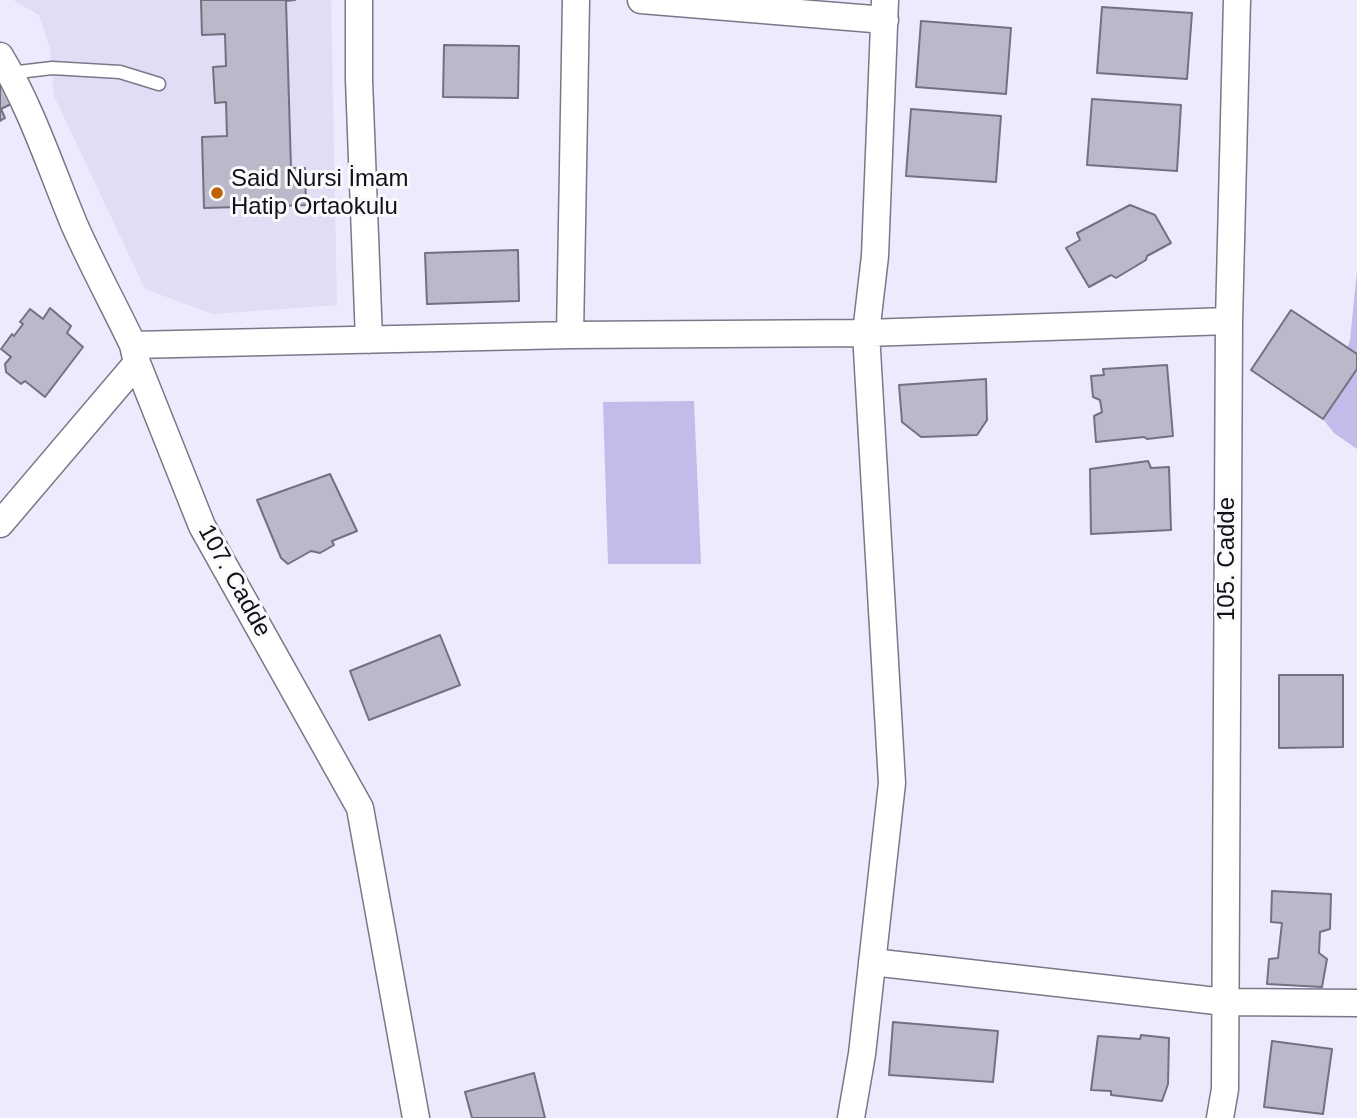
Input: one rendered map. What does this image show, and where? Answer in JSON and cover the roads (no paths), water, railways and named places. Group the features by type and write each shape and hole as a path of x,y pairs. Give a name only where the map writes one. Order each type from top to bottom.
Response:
{"street":[{"path":"359,0 359,80 369,340"},
{"path":"570,335 576,0"},
{"path":"640,0 885,10 875,256 866,333 892,783 862,1054 851,1118"},
{"name":"105. Cadde","path":"1220,1118 1225,1088 1229,321 1237,0"},
{"name":"107. Cadde","path":"5,65 75,228 135,354 202,526 360,808 416,1118"},
{"path":"0,524 135,354 369,340 570,335 866,333 1229,321"},
{"path":"872,962 1225,1002 1357,1003"}],"lane":[{"path":"5,65 120,72 159,84"}],"place":[{"name":"Said Nursi İmam Hatip Ortaokulu","path":"217,193"}]}
